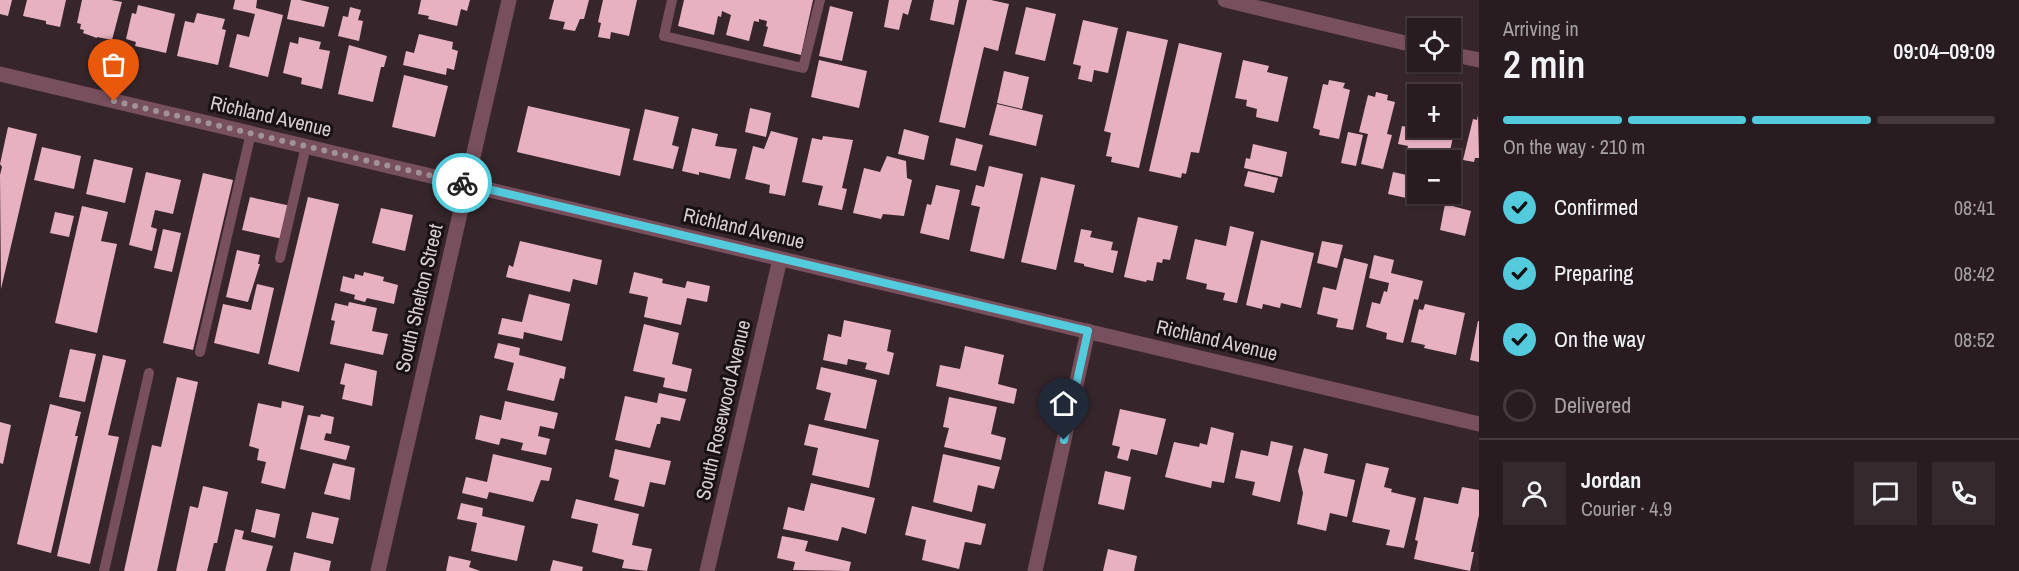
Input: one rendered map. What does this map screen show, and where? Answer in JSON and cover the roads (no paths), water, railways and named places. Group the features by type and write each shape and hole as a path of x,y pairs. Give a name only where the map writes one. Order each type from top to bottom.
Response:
{"street":[{"name":"South Shelton Street","path":"378,571 509,0"},
{"path":"1225,0 1407,43"},
{"path":"1461,56 1479,60"},
{"name":"Richland Avenue","path":"0,74 1479,424"},
{"name":"South Rosewood Avenue","path":"707,571 780,259"},
{"path":"1035,571 1088,331"}],"lane":[{"path":"672,0 664,36 803,68 820,0"},
{"path":"200,352 251,133"},
{"path":"280,258 306,146"},
{"path":"104,571 149,374"}]}
